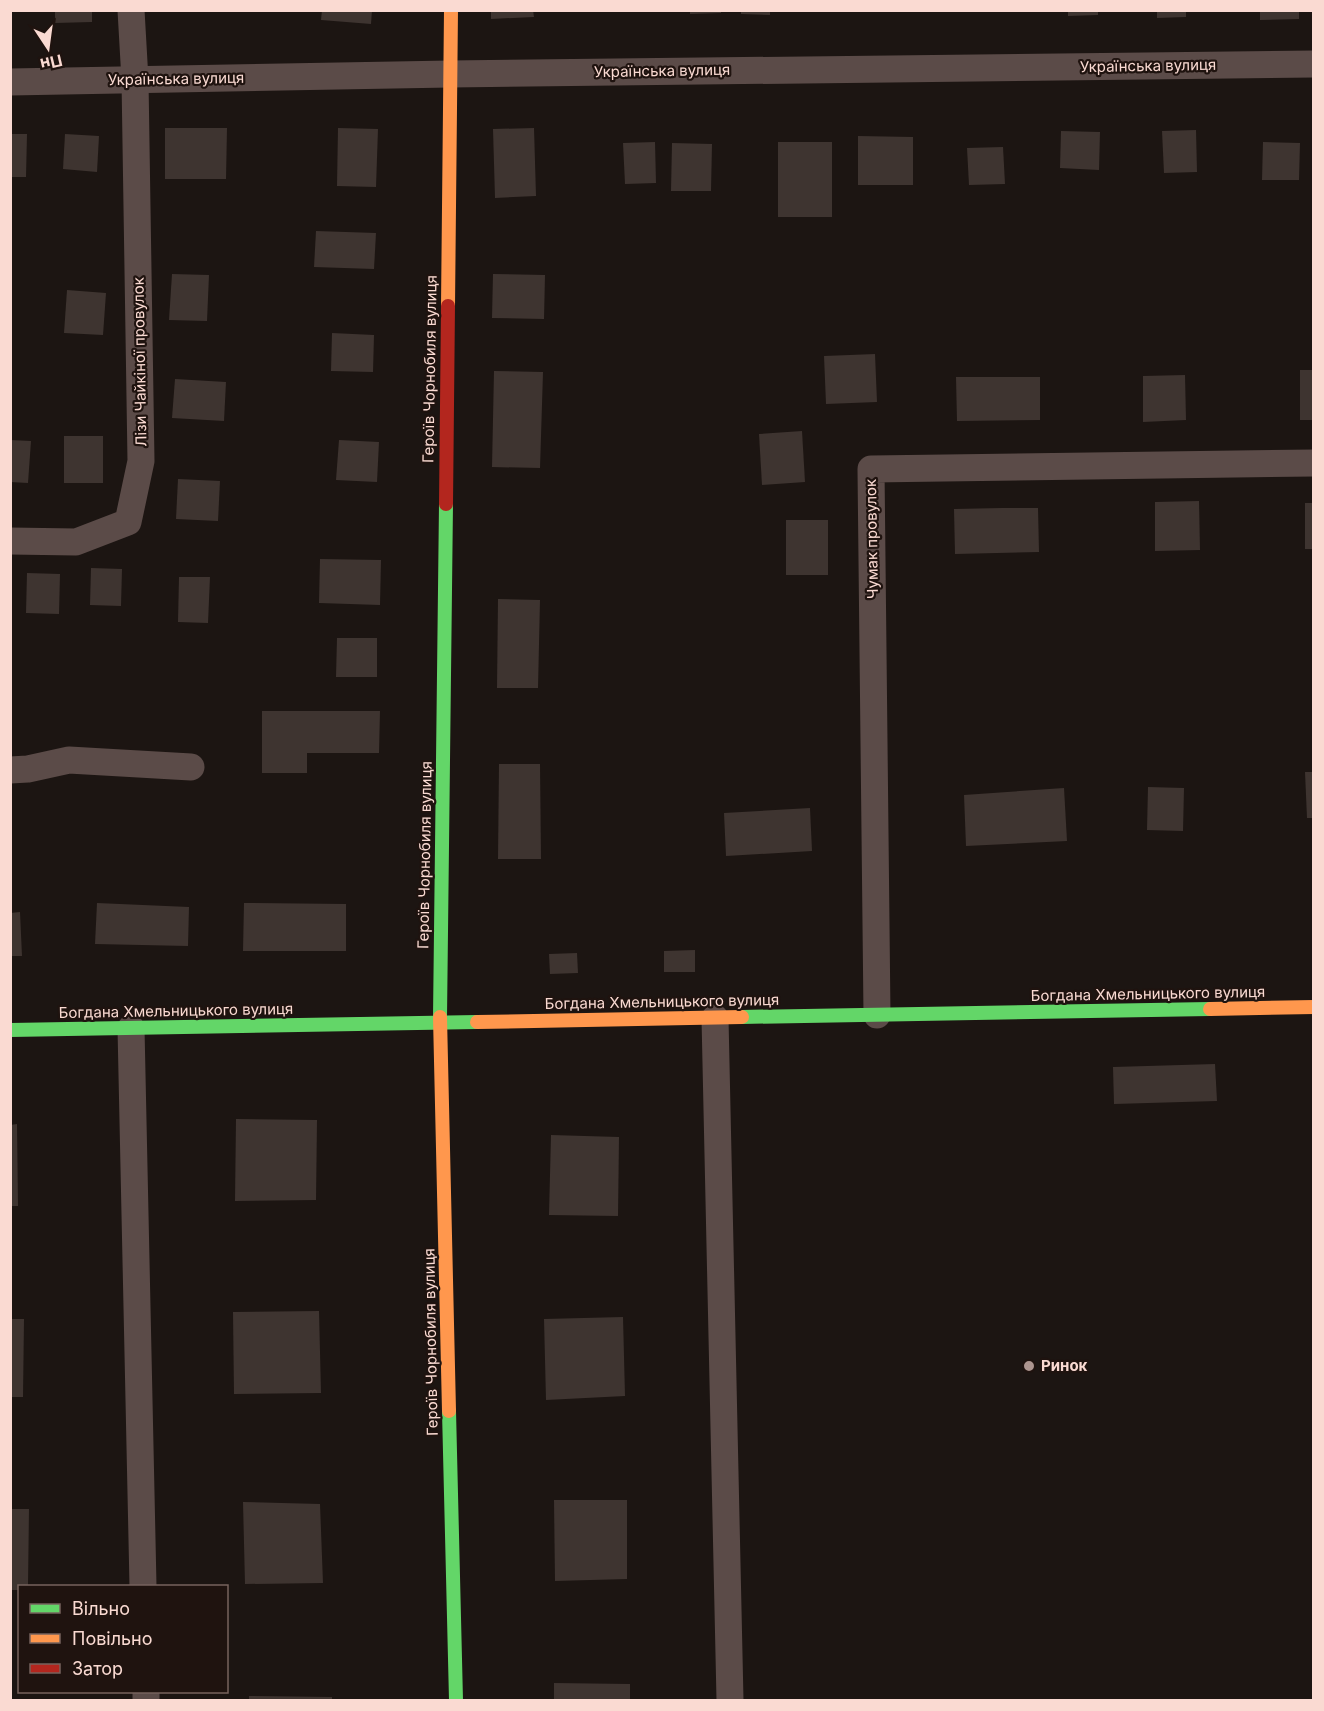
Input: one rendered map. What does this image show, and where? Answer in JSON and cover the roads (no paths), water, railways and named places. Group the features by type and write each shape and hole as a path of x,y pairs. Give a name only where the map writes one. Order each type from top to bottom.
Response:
{"street":[{"path":"131,10 135,80"},
{"name":"Героїв Чорнобиля вулиця","path":"451,10 440,1022 456,1701"},
{"name":"Українська вулиця","path":"10,82 450,74 1314,64"},
{"name":"Лізи Чайкіної провулок","path":"10,541 76,542 128,522 141,461 135,80"},
{"name":"Чумак провулок","path":"877,1015 871,469 1314,463"},
{"path":"10,770 28,769 69,760 191,767"},
{"name":"Богдана Хмельницького вулиця","path":"10,1030 1314,1007"},
{"path":"715,1018 730,1701"},
{"path":"131,1028 143,1585"}],"place":[{"name":"Ринок","path":"1029,1366"}]}
